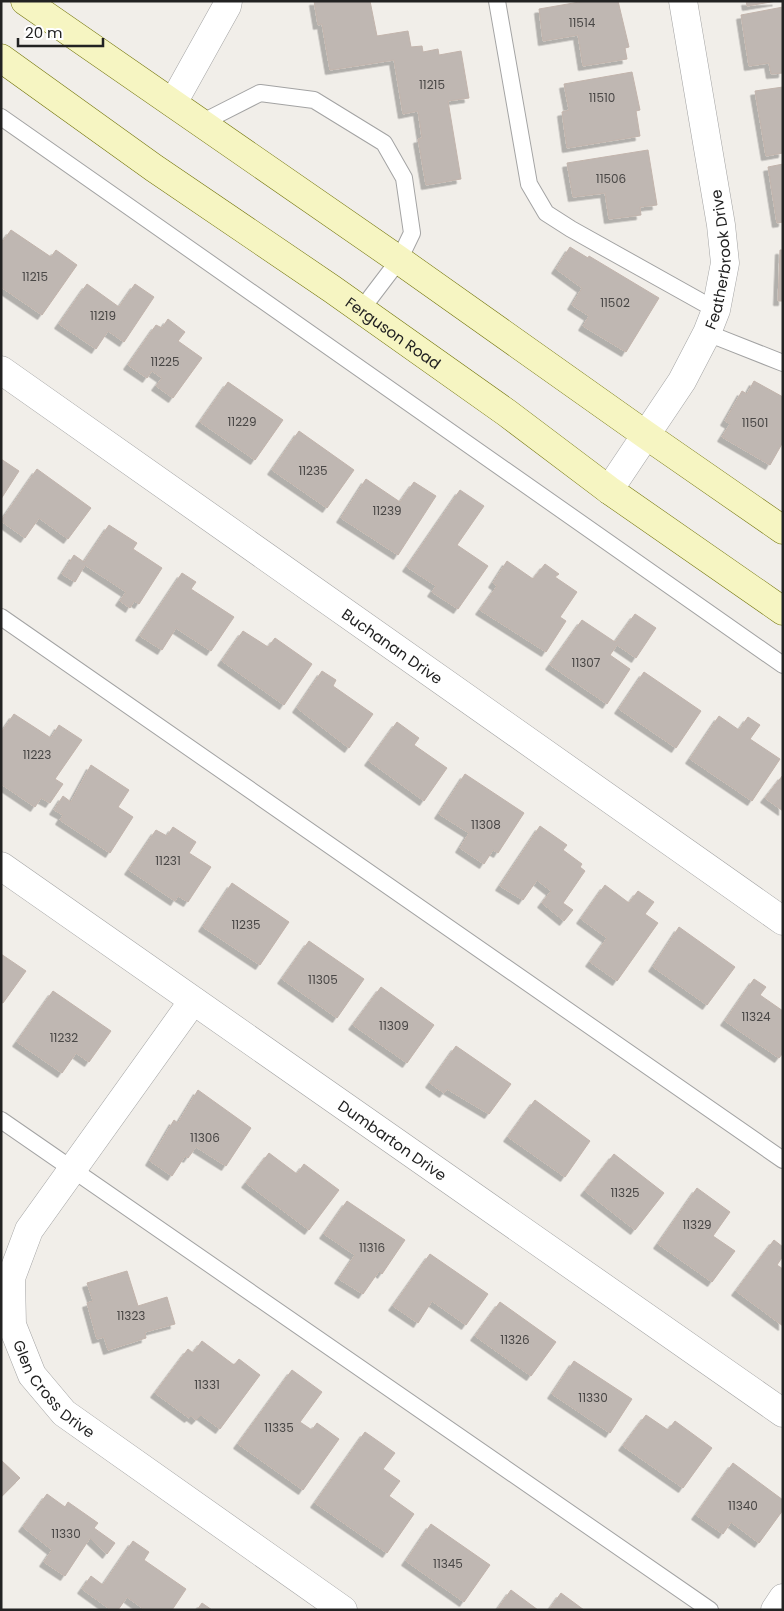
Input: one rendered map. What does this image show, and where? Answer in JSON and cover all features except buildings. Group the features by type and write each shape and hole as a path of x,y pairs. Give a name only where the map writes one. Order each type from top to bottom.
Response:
{"main road":[{"path":"25,1 399,260 783,530"},
{"name":"Ferguson Road","path":"1,58 154,168 507,413 609,490 783,611"}],"street":[{"path":"173,103 228,1"},
{"name":"Featherbrook Drive","path":"609,490 682,381 712,322 724,263 721,225 683,1"},
{"name":"Buchanan Drive","path":"1,370 783,921"},
{"name":"Dumbarton Drive","path":"1,866 783,1413"},
{"name":"Glen Cross Drive","path":"193,1001 29,1230 11,1278 12,1325 32,1375 64,1413 343,1610"},
{"path":"775,1610 783,1598"}],"lane":[{"path":"497,1 529,184 546,213 712,322 783,363"},
{"path":"201,123 260,93 314,100 384,143 404,178 412,233 399,260 361,310"},
{"path":"1,117 783,665"},
{"path":"1,617 783,1160"},
{"path":"1,1120 710,1610"}]}
